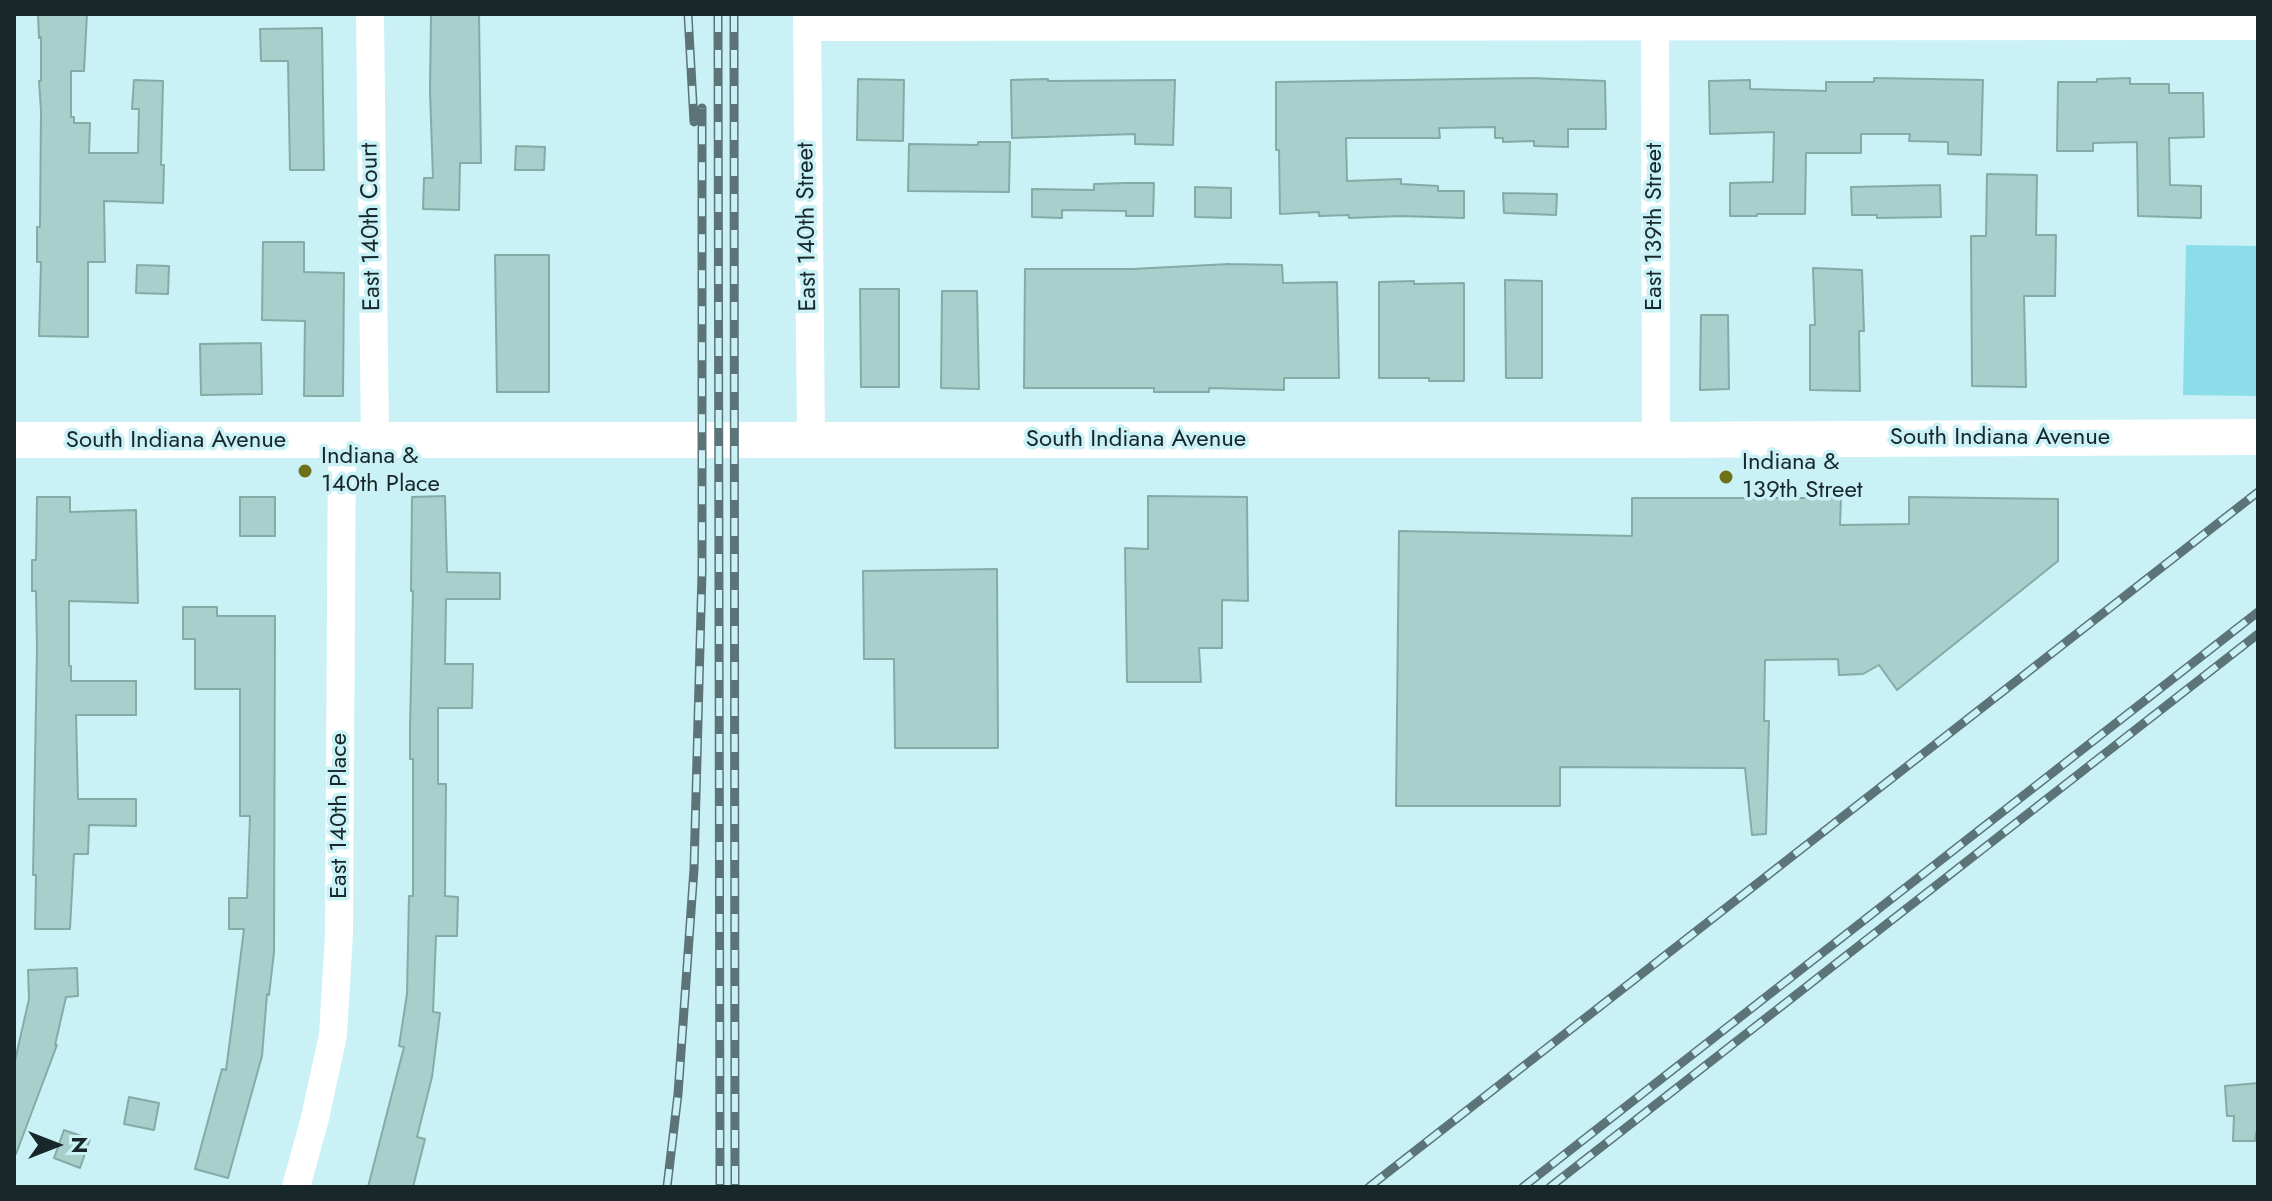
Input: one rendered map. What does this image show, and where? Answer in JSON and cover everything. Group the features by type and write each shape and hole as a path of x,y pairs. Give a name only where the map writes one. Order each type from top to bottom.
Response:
{"main road":[{"name":"South Indiana Avenue","path":"14,440 2258,437"}],"street":[{"name":"East 140th Court","path":"358,440 373,232 370,14"},
{"path":"807,20 1655,20 2258,26"},
{"name":"East 140th Street","path":"807,20 811,439"},
{"name":"East 139th Street","path":"1655,20 1656,440"},
{"name":"East 140th Place","path":"296,1187 333,1035 358,440"}],"shaded area":[{"path":"2186,245 2258,246 2258,396 2183,395"}],"building":[{"path":"38,14 87,14 84,71 71,71 71,117 74,117 74,123 90,123 89,153 138,153 139,109 132,109 134,80 163,81 163,203 104,201 105,262 88,262 88,337 39,336 41,262 37,262 37,227 40,227 41,37"},
{"path":"431,14 479,14 481,163 460,163 459,210 423,209 424,178 433,178"},
{"path":"322,28 324,170 290,170 288,61 261,61 260,29"},
{"path":"1532,78 1605,81 1606,129 1568,129 1568,147 1534,146 1534,141 1503,142 1503,138 1495,138 1495,127 1439,128 1440,138 1346,138 1347,181 1401,179 1401,184 1438,186 1438,191 1464,191 1464,218 1349,218 1349,215 1319,216 1319,212 1280,214 1276,82"},
{"path":"1874,78 1983,80 1981,155 1948,154 1948,142 1909,141 1910,134 1861,134 1861,153 1806,153 1805,214 1730,216 1730,183 1773,182 1774,132 1710,134 1709,81 1750,80 1750,89 1826,91 1826,82 1874,82"},
{"path":"2130,78 2130,84 2169,84 2169,93 2203,93 2204,137 2169,138 2170,185 2201,186 2201,218 2138,216 2137,142 2093,143 2093,151 2057,151 2058,82"},
{"path":"858,79 904,80 903,141 857,140"},
{"path":"1011,80 1175,80 1173,145 1135,144 1135,134 1012,138"},
{"path":"978,142 1010,142 1009,192 908,191 909,144 978,145"},
{"path":"516,146 545,147 544,170 515,170"},
{"path":"1987,174 2037,175 2036,235 2056,235 2055,296 2024,296 2026,387 1972,386 1971,236 1986,236"},
{"path":"1154,183 1153,216 1126,216 1126,211 1062,210 1062,218 1032,217 1032,189 1094,190 1094,184"},
{"path":"1940,185 1941,217 1877,218 1877,215 1852,215 1851,187"},
{"path":"1195,187 1231,188 1231,218 1195,217"},
{"path":"1503,193 1557,194 1556,215 1504,213"},
{"path":"263,242 304,242 304,272 344,273 343,396 304,396 305,321 262,320"},
{"path":"495,255 549,255 549,392 497,392"},
{"path":"1229,264 1282,265 1283,283 1337,282 1339,378 1284,378 1284,390 1209,388 1209,392 1154,392 1154,388 1024,388 1025,269 1132,269"},
{"path":"137,265 169,266 168,294 136,293"},
{"path":"1813,268 1862,270 1864,331 1859,331 1860,391 1810,390 1810,325 1815,325"},
{"path":"1505,280 1542,281 1542,378 1506,378"},
{"path":"1414,281 1414,284 1464,283 1464,381 1379,378 1379,282"},
{"path":"860,289 899,289 899,387 861,387"},
{"path":"942,291 977,291 979,389 941,388"},
{"path":"1701,315 1728,315 1729,389 1700,390"},
{"path":"261,343 262,394 201,395 200,344"},
{"path":"445,496 447,572 500,573 500,599 446,599 445,664 473,664 472,708 438,708 438,784 446,784 445,896 458,897 457,936 436,936 433,1012 440,1013 432,1077 417,1137 425,1139 413,1187 368,1187 404,1047 399,1046 407,994 409,896 413,896 413,759 410,759 412,497"},
{"path":"1148,496 1247,497 1248,601 1222,600 1222,648 1199,648 1201,682 1127,682 1125,548 1148,549"},
{"path":"37,497 70,497 70,512 136,510 138,603 69,601 71,681 136,681 136,715 76,715 78,799 136,799 136,826 89,825 88,854 74,854 70,929 35,929 37,648 32,560 36,560"},
{"path":"240,497 275,497 275,536 240,536"},
{"path":"1909,497 2058,499 2058,561 1897,690 1879,665 1863,674 1839,675 1838,659 1765,660 1764,721 1769,721 1766,834 1752,835 1745,768 1560,767 1560,806 1396,806 1399,531 1632,536 1632,498 1841,498 1840,525 1909,524"},
{"path":"997,569 998,748 895,748 894,659 864,659 863,571"},
{"path":"183,607 217,607 217,616 275,616 274,952 262,1056 228,1178 195,1169 222,1069 226,1070 233,1017 244,929 229,929 229,898 247,898 250,816 240,816 240,689 195,689 195,639 183,639"},
{"path":"77,968 78,996 66,997 57,1045 14,1154 14,1065 29,999 28,970"},
{"path":"2258,1083 2258,1133 2255,1141 2233,1141 2234,1116 2227,1116 2225,1086"},
{"path":"129,1097 159,1103 154,1130 124,1124"},
{"path":"64,1130 90,1139 80,1168 54,1158"}],"railway":[{"path":"688,14 694,122"},
{"path":"718,14 720,1187"},
{"path":"734,14 735,1187"},
{"path":"667,1187 678,1094 694,869 702,572 702,108"},
{"path":"1369,1187 2258,492"},
{"path":"1523,1187 2258,612"},
{"path":"1550,1187 2258,634"}],"place":[{"name":"Indiana & 140th Place","path":"305,471"},
{"name":"Indiana & 139th Street","path":"1726,477"}]}
